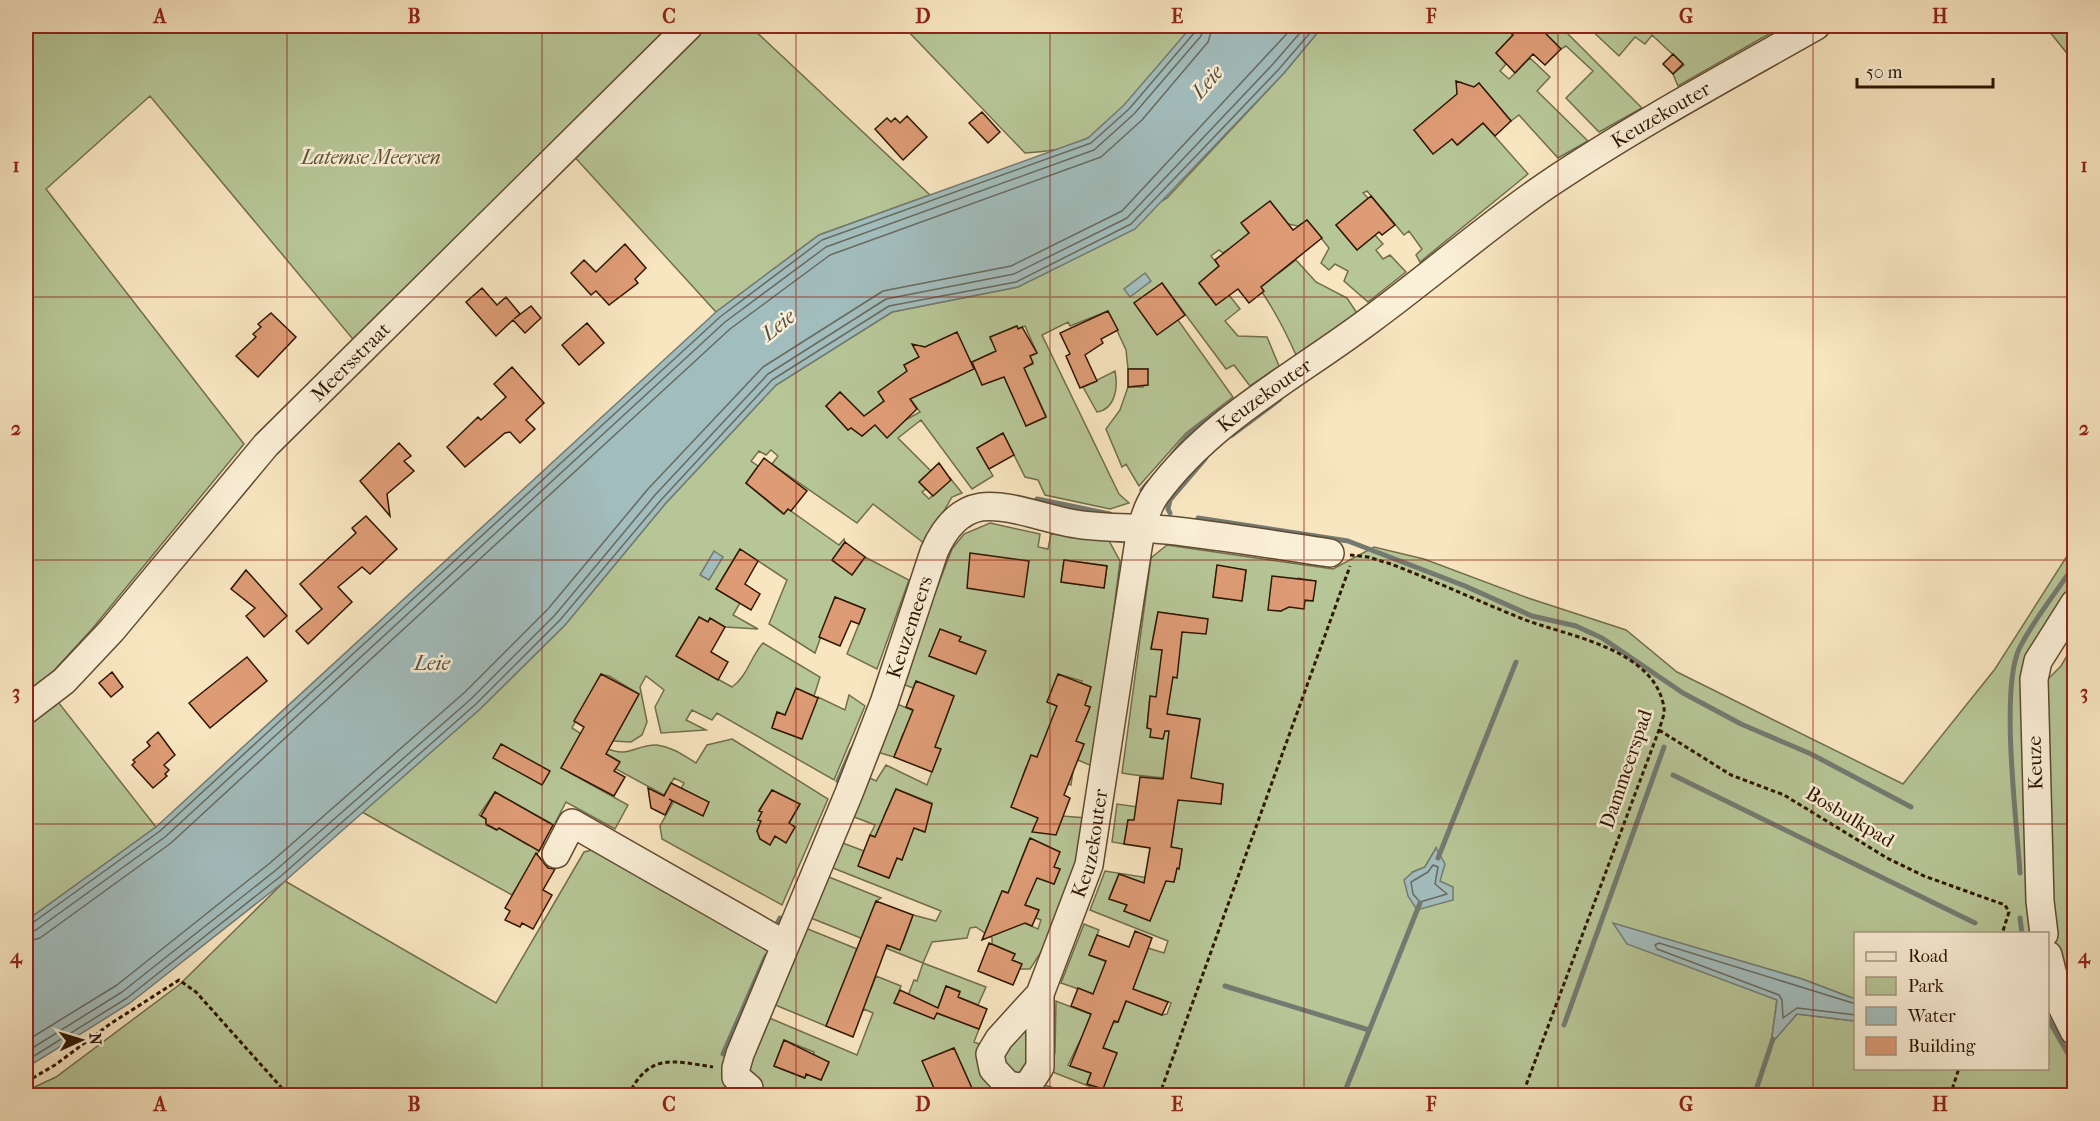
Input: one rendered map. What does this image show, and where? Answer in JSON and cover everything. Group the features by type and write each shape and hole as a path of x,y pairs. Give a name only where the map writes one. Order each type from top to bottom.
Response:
{"street":[{"name":"Meersstraat","path":"26,710 64,681 112,630 266,445 689,26"},
{"name":"Keuzekouter","path":"1040,994 1089,865 1142,529 1155,496 1180,465 1204,441 1247,406 1371,320 1551,183 1602,149 1816,26"},
{"name":"Keuzemeers","path":"742,1078 784,944 849,793 884,703 934,552 948,527 965,512 981,507 996,507 1075,524 1142,529 1342,554"},
{"name":"Keuze","path":"2044,932 2040,901 2034,680 2038,661 2074,604"},
{"path":"555,854 572,823 784,944"},
{"path":"2049,959 2061,1003 2074,1031"}],"path":[{"name":"Dammeerspad","path":"1342,554 1390,564 1527,621 1593,640 1616,651 1643,671 1660,693 1664,710 1659,730 1522,1095"},
{"path":"1159,1095 1342,554"},
{"name":"Bosbulkpad","path":"1659,730 1731,775 1784,795 1887,858 1924,876 2005,905 2009,912 2002,932"},
{"path":"26,1082 56,1065 110,1024 179,980 196,992 289,1095"},
{"path":"628,1095 640,1075 652,1064 667,1061 720,1068 742,1078"},
{"path":"1950,1095 1958,1070"}],"green space":[{"name":"Latemse Meersen","path":"26,26 684,26 362,350 150,96 46,189 244,444 92,629 49,676 58,702 156,827 26,921"},
{"path":"698,26 750,26 930,195 819,235 716,312 571,153"},
{"path":"903,26 1193,26 1129,102 1088,138 1057,149 1025,153"},
{"path":"1323,26 1510,26 1507,29 1513,35 1496,53 1506,64 1500,71 1509,79 1530,58 1550,77 1537,91 1588,141 1558,158 1519,115 1511,121 1479,83 1470,90 1461,82 1457,85 1460,92 1414,130 1451,137 1458,145 1483,123 1528,174 1420,262 1416,255 1422,249 1409,231 1404,235 1367,191 1363,193 1368,198 1336,225 1357,250 1375,235 1383,244 1376,250 1383,259 1390,255 1406,272 1368,302 1344,281 1348,271 1335,264 1329,270 1321,263 1329,248 1307,220 1298,226 1288,224 1270,202 1242,223 1279,273 1296,260 1316,282 1347,298 1357,313 1296,355 1275,312 1250,275 1229,249 1223,253 1219,250 1211,256 1219,266 1199,283 1216,305 1229,295 1240,309 1225,321 1238,336 1267,337 1279,366 1250,386 1234,365 1226,369 1162,283 1135,303 1178,320 1233,397 1186,433 1139,486 1126,464 1122,467 1106,429 1120,410 1128,387 1143,387 1148,369 1128,369 1126,350 1108,311 1070,326 1068,322 1042,335 1119,494 1129,503 1110,509 1045,495 1038,480 1025,477 1003,433 977,448 993,476 972,489 921,420 898,438 943,483 950,478 962,493 952,497 925,544 873,504 857,523 772,464 778,456 771,450 766,455 759,451 751,461 758,466 746,483 783,514 788,509 839,545 844,539 845,542 832,560 852,575 865,557 909,580 877,669 847,654 865,609 835,597 815,653 769,624 787,580 740,549 716,589 740,603 733,615 758,629 725,627 710,618 708,622 699,617 676,656 732,687 741,678 763,643 820,677 814,696 796,689 785,715 777,712 772,727 801,739 818,697 845,710 849,695 865,706 834,780 717,713 712,720 692,710 686,720 706,730 661,733 655,707 664,690 646,676 640,687 647,722 642,735 631,742 613,741 639,694 609,676 601,674 572,728 589,739 570,773 628,805 615,829 566,802 554,825 495,792 479,815 486,819 486,825 496,830 499,828 528,845 533,837 544,843 512,895 362,812 480,709 565,625 665,504 776,385 892,312 1018,287 1167,198 1284,73","holes":["1016,326 1018,329 1025,326 1037,353 1030,356 1033,364 1018,370 1029,379 1046,416 1026,426 1010,374 990,338","944,338 947,340 945,367 950,381 927,391 911,378 904,365 919,357 918,348 922,346 928,351 942,350 938,341","896,379 920,412 900,423 878,406 884,401 880,394","840,392 870,423 871,428 862,436 851,428 848,430 826,406","925,476 940,488 929,499 922,492 926,489 919,482"]},
{"path":"1528,26 1560,26 1642,108 1599,132 1566,98 1593,71 1566,46 1561,49 1539,27 1534,32"},
{"path":"1587,26 1783,26 1678,86 1673,74 1684,65 1652,35 1645,44 1635,37 1619,56"},
{"path":"2045,26 2074,26 2074,62"},
{"path":"1115,371 1116,390 1112,402 1097,412 1083,387"},
{"path":"990,523 1040,534 1038,547 1048,549 1051,534 1108,539 1120,561 1094,767 1078,760 1084,744 1037,757 1073,771 1071,785 1026,767 1012,807 1059,826 1063,816 1086,818 1073,878 1059,916 1030,969 1020,969 1021,964 1012,960 1015,954 992,944 992,938 976,927 970,928 967,938 932,942 923,963 806,916 824,875 881,898 876,901 867,924 894,934 903,943 913,915 936,921 941,911 828,866 840,842 864,851 859,866 889,878 897,858 902,860 906,849 870,835 875,825 849,815 866,776 876,781 886,765 927,785 940,750 903,734 894,757 874,751 892,702 944,723 954,696 916,682 913,688 900,683 952,549 964,534","holes":["1064,560 1107,566 1104,588 1061,582","961,637 959,641 985,651 976,674 929,656","1058,674 1082,681 1081,683 1091,687 1085,705 1090,707 1086,717 1047,702","896,789 932,803 924,832 884,816","1029,840 1060,852 1051,866 1060,869 1054,884 1017,870","1003,891 1027,900 1025,905 1038,910 1036,918 1041,920 1038,929 1022,922 1017,926 992,917"]},
{"path":"1167,545 1333,569 1374,547 1424,559 1528,598 1626,630 1677,672 1903,784 1995,669 2074,545 2074,584 2047,623 2045,682 2061,666 2074,644 2074,1095 1142,1096 1124,1089 1121,1095 1114,1096 1050,1071 1055,1053 1056,1001 1113,1023 1118,1022 1127,999 1093,994 1061,983 1084,924 1099,930 1089,955 1138,974 1148,948 1164,953 1168,941 1090,910 1105,871 1174,882 1182,849 1171,847 1174,826 1128,820 1124,844 1112,842 1117,804 1152,809 1154,796 1221,804 1223,784 1122,773 1151,558","holes":["1217,566 1246,570 1242,601 1213,597","1298,578 1315,581 1313,601 1285,601 1281,611 1270,610","1158,612 1184,616 1179,652 1151,648","1150,696 1169,699 1167,714 1200,719 1198,736 1147,728","1436,848 1440,881 1413,872 1425,867","1119,874 1162,891 1125,910 1127,905 1109,898","1150,995 1171,1003 1167,1014 1162,1015 1145,1009","1081,1039 1117,1053 1101,1088 1087,1084 1091,1073 1068,1065"]},
{"path":"732,739 828,799 782,905 662,839 660,826 684,783 674,778 664,795 616,769 619,761 603,752 606,748 627,752 657,745 673,749 696,763 707,745","holes":["772,790 800,804 789,823 795,827 786,842 775,836 770,845 760,839 757,831 761,821 758,820 762,812 759,810"]},
{"path":"600,848 777,947 767,1017 857,1055 873,1013 864,1009 861,1014 835,1004 826,1026 773,1004 803,927 857,949 846,979 871,989 876,976 901,986 894,1003 904,1006 914,980 917,981 923,963 986,987 978,1005 958,997 960,991 946,986 936,1013 979,1029 974,1042 982,1045 1036,1092 1045,1085 1075,1095 975,1095 954,1048 923,1061 937,1095 26,1096 26,1091 56,1077 179,985 285,881 496,1003 584,852","holes":["784,1040 814,1052 813,1056 829,1062 821,1080 806,1074 804,1078 774,1066"]},
{"path":"1025,1021 1035,1060 1018,1079 997,1054"}],"water":[{"name":"Leie","path":"1192,26 1323,26 1284,73 1135,229 1018,287 892,312 776,385 665,504 565,625 480,709 285,881 130,1003 26,1068 26,921 156,827 716,312 819,235 1088,138 1124,105"},
{"path":"1145,273 1151,281 1130,297 1124,289"},
{"path":"714,551 723,557 709,580 700,575"},
{"path":"1436,848 1445,864 1440,881 1453,887 1453,900 1417,910 1408,896 1404,880 1413,872 1425,867"},
{"path":"1613,923 1802,979 1854,999 1854,1021 1797,1014 1771,1044 1777,1000 1627,944"}],"building":[{"path":"1504,26 1528,26 1534,32 1539,27 1561,49 1545,65 1533,54 1515,73 1496,53 1513,35"},
{"path":"1673,54 1683,64 1673,74 1663,64"},
{"path":"1456,81 1474,87 1479,83 1511,121 1495,136 1483,123 1457,145 1452,139 1433,154 1414,130 1457,94"},
{"path":"982,112 1000,132 988,143 969,123"},
{"path":"907,116 927,137 903,160 875,129 887,118 891,122 895,118 900,123"},
{"path":"1371,196 1395,225 1382,235 1379,232 1357,250 1336,225"},
{"path":"1270,201 1293,230 1307,220 1322,238 1261,287 1264,291 1249,303 1238,289 1216,305 1199,283 1219,266 1215,260 1249,233 1241,223"},
{"path":"625,244 646,268 635,279 638,283 609,305 596,291 591,295 571,273 584,260 596,272"},
{"path":"1162,283 1185,315 1157,335 1134,303"},
{"path":"482,288 497,305 506,297 520,314 514,319 531,306 541,318 525,333 513,320 496,336 466,302"},
{"path":"1108,311 1118,330 1101,339 1103,343 1085,355 1097,381 1080,388 1066,356 1070,354 1060,333"},
{"path":"271,313 296,337 258,377 236,356 256,337 253,334 261,327 258,324"},
{"path":"587,323 604,343 579,365 562,345"},
{"path":"1017,326 1018,329 1022,327 1037,353 1030,356 1033,363 1024,368 1046,417 1026,426 1004,377 982,385 972,362 996,351 990,337"},
{"path":"957,332 974,369 910,399 917,409 887,438 875,425 862,436 851,428 848,430 826,406 840,392 864,416 884,401 878,392 907,371 904,365 919,357 912,344 925,347"},
{"path":"512,367 544,403 526,420 535,429 520,443 510,432 505,433 465,467 447,447 478,417 481,420 506,397 494,384"},
{"path":"1128,369 1148,369 1148,385 1128,387"},
{"path":"1003,433 1014,455 989,469 977,448"},
{"path":"399,443 411,456 404,461 414,471 387,494 390,516 360,481"},
{"path":"764,458 807,491 791,511 788,509 784,514 746,483"},
{"path":"939,463 951,480 933,496 919,482"},
{"path":"366,516 397,549 370,574 362,567 338,587 352,602 308,644 296,631 322,609 300,584 356,533 352,528"},
{"path":"845,542 865,557 852,575 832,560"},
{"path":"740,549 758,561 745,584 760,594 751,610 716,589"},
{"path":"970,553 1029,561 1024,597 967,588"},
{"path":"1064,560 1107,566 1104,588 1061,582"},
{"path":"1217,565 1246,570 1242,601 1213,597"},
{"path":"246,570 287,616 264,637 246,616 255,608 231,589"},
{"path":"1272,576 1316,581 1313,601 1305,600 1304,609 1289,607 1281,611 1268,610"},
{"path":"835,597 865,609 859,624 851,621 840,646 819,637"},
{"path":"1158,612 1208,619 1206,634 1182,632 1177,678 1173,677 1167,714 1200,719 1191,778 1223,784 1221,804 1178,800 1171,847 1182,849 1179,869 1177,868 1174,882 1166,881 1150,921 1124,911 1127,905 1109,899 1119,874 1144,883 1150,848 1124,844 1128,820 1134,820 1140,777 1163,779 1169,731 1165,731 1163,739 1150,737 1151,729 1147,728 1150,696 1156,697 1162,650 1151,649"},
{"path":"699,617 708,622 710,618 725,627 711,652 728,662 718,680 676,656"},
{"path":"940,629 961,637 959,641 986,651 976,674 929,656"},
{"path":"247,657 267,681 210,728 189,703"},
{"path":"112,672 123,687 111,697 99,683"},
{"path":"601,674 639,694 606,754 620,762 614,771 625,777 614,796 561,768 584,727 574,721"},
{"path":"1058,674 1091,687 1085,705 1090,707 1076,741 1084,744 1064,795 1070,798 1056,835 1032,832 1038,818 1011,807 1031,755 1037,757 1057,706 1047,702"},
{"path":"916,681 954,696 935,747 941,749 932,772 894,757 913,710 906,707"},
{"path":"796,688 818,698 802,739 772,728 777,712 785,715"},
{"path":"158,732 175,755 164,765 169,770 165,774 167,776 153,788 132,765 135,762 133,760 150,746 147,742"},
{"path":"501,744 550,771 542,785 493,758"},
{"path":"671,783 709,802 703,816 669,799 672,801 665,815 651,808 648,788 664,796"},
{"path":"896,789 932,804 925,832 914,828 902,860 897,858 889,878 858,866 870,835 875,837"},
{"path":"772,790 800,804 789,823 795,827 786,843 775,836 770,845 760,839 757,831 761,821 758,820 762,812 759,811"},
{"path":"495,792 553,825 539,851 499,828 497,830 486,824 486,819 481,816"},
{"path":"1030,838 1060,852 1054,867 1060,869 1054,884 1037,878 1025,905 1039,910 1032,926 1025,923 982,940 1002,891 1008,893"},
{"path":"536,853 548,868 555,869 543,890 552,895 533,929 522,923 520,927 505,920 510,911 505,908"},
{"path":"876,901 913,915 900,950 887,945 853,1037 826,1026"},
{"path":"1135,931 1152,938 1133,989 1168,1002 1162,1015 1126,1001 1118,1022 1114,1021 1103,1048 1117,1053 1103,1089 1087,1084 1091,1073 1070,1066 1091,1014 1071,1006 1078,988 1093,994 1106,961 1089,955 1097,935 1129,947"},
{"path":"989,943 1015,954 1012,960 1022,964 1013,985 978,971"},
{"path":"946,986 960,992 958,997 987,1009 979,1029 937,1013 934,1019 894,1003 900,990 938,1008"},
{"path":"784,1040 829,1062 821,1080 806,1074 805,1078 774,1066"},
{"path":"954,1048 975,1095 937,1095 922,1061"}],"waterway":[{"path":"1823,34 1838,26"},
{"path":"2064,26 2074,36"},
{"path":"1232,435 1280,399"},
{"path":"1172,455 1189,434 1220,410"},
{"path":"1170,513 1168,509 1170,500 1205,459"},
{"path":"1142,490 1149,482"},
{"path":"1037,499 1110,514"},
{"path":"1198,518 1348,541 1465,586 1532,616 1576,626 1602,638 1683,693 1741,724 1811,754 1911,807"},
{"path":"2020,873 2011,758 2013,669 2025,638 2074,565"},
{"path":"1438,858 1516,662"},
{"path":"1564,1025 1664,747"},
{"path":"838,781 852,749"},
{"path":"1673,775 1975,923"},
{"path":"1343,1096 1420,903"},
{"path":"774,930 780,918"},
{"path":"2020,918 2022,932"},
{"path":"723,1054 766,956"},
{"path":"1225,986 1369,1030"},
{"path":"2049,1021 2074,1064"},
{"path":"1754,1096 1773,1039"}]}
